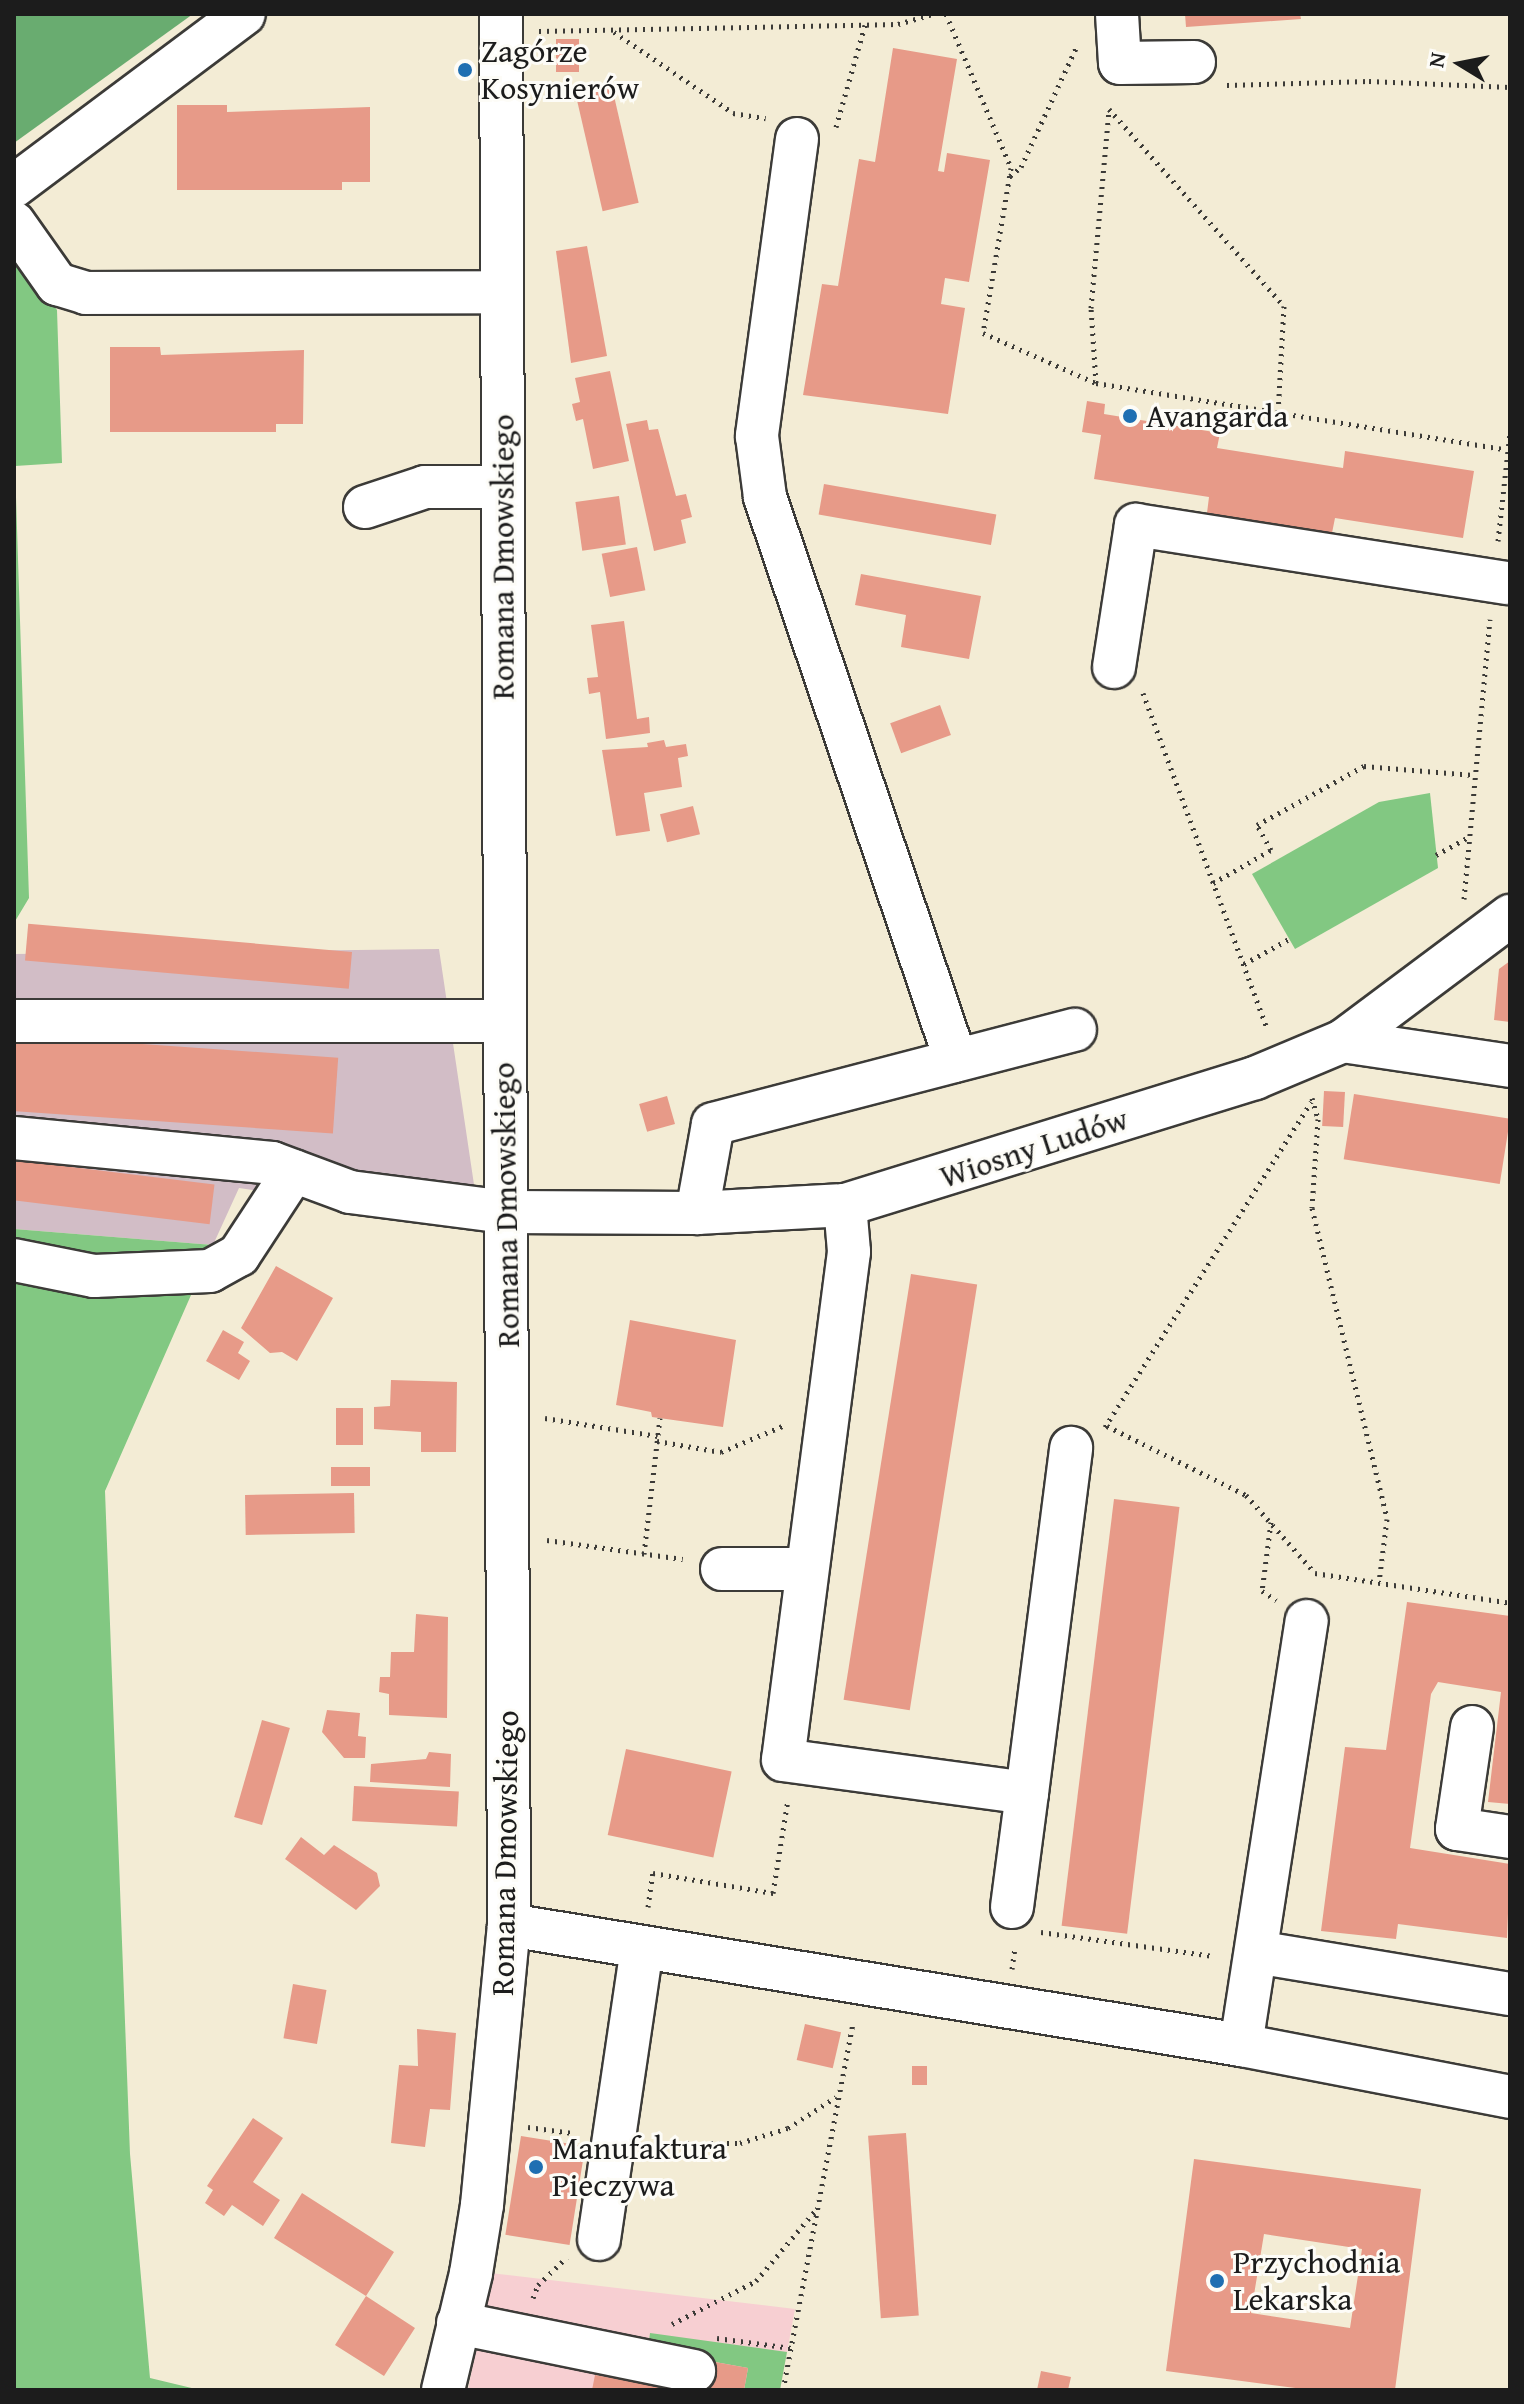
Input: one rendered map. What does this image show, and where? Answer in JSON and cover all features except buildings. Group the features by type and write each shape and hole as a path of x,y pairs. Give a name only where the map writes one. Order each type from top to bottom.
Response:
{"street":[{"path":"14,186 244,14"},
{"name":"Romana Dmowskiego","path":"443,2390 482,2205 509,1925 501,14"},
{"path":"1117,14 1120,63 1194,62"},
{"path":"798,131 757,436 765,497 956,1061"},
{"path":"14,223 57,284 86,293 501,292"},
{"path":"365,507 425,487 502,487"},
{"path":"1114,667 1136,525 1509,592"},
{"name":"Wiosny Ludów","path":"14,1138 272,1163 350,1192 507,1212 697,1213 845,1205 1281,1067 1343,1041 1510,916"},
{"path":"14,1021 504,1021"},
{"path":"697,1213 713,1124 1075,1030"},
{"path":"1343,1041 1510,1066"},
{"path":"14,1260 94,1276 210,1271 239,1255 294,1171"},
{"path":"845,1205 849,1252 783,1760 1027,1793"},
{"path":"1015,1913 1027,1793 1071,1448"},
{"path":"722,1569 807,1569"},
{"path":"1241,2045 1307,1621"},
{"path":"1472,1727 1457,1829 1510,1837"},
{"path":"509,1925 1241,2045 1510,2097"},
{"path":"599,2239 642,1947"},
{"path":"1255,1956 1510,1994"},
{"path":"458,2323 694,2371"}],"path":[{"path":"501,14 536,31 613,31 898,24 932,14"},
{"path":"946,14 1011,168 983,333 1096,383 1505,449"},
{"path":"613,31 733,113 798,131 836,127 865,25"},
{"path":"1009,177 1021,167 1079,42"},
{"path":"1194,62 1212,85 1369,81 1510,87"},
{"path":"1096,383 1091,308 1112,76 1120,63"},
{"path":"1109,109 1284,306 1278,414"},
{"path":"1464,951 1461,929 1488,623 1509,592 1497,534 1505,449 1510,433"},
{"path":"1114,667 1143,692 1281,1067"},
{"path":"1213,883 1271,850 1257,825 1364,766 1474,775"},
{"path":"1436,855 1469,837"},
{"path":"1244,964 1289,939"},
{"path":"1071,1448 1107,1426 1312,1101 1318,1119 1312,1208 1387,1519 1379,1582"},
{"path":"539,1417 721,1452 784,1425 826,1424"},
{"path":"644,1554 660,1418"},
{"path":"1107,1426 1246,1495 1315,1573 1510,1603"},
{"path":"1263,1582 1271,1522"},
{"path":"539,1539 713,1563 722,1569"},
{"path":"642,1947 653,1873 773,1893 793,1762"},
{"path":"1015,1913 1023,1926 1051,1936 1255,1956"},
{"path":"1006,2007 1015,1913"},
{"path":"783,2390 860,1983"},
{"path":"513,2125 687,2147 740,2143 788,2128 837,2096"},
{"path":"667,2325 708,2310 756,2281 815,2210"},
{"path":"526,2336 538,2285 552,2268 599,2239"}],"shaded area":[{"path":"439,949 480,1225 239,1188 213,1245 14,1229 14,954"},
{"path":"490,2273 795,2309 780,2390 468,2390"}],"green space":[{"path":"14,14 193,14 14,143"},
{"path":"14,249 57,310 62,463 15,466 29,898 14,923"},
{"path":"1430,793 1438,868 1295,949 1252,874 1379,802"},
{"path":"14,1229 213,1245 105,1491 130,2154 150,2378 200,2390 14,2390"},
{"path":"650,2333 787,2352 780,2390 744,2390 748,2368 704,2360 705,2352 649,2341"}],"place":[{"name":"Zagórze Kosynierów","path":"465,70"},
{"name":"Avangarda","path":"1130,416"},
{"name":"Manufaktura Pieczywa","path":"536,2167"},
{"name":"Przychodnia Lekarska","path":"1217,2281"}]}
